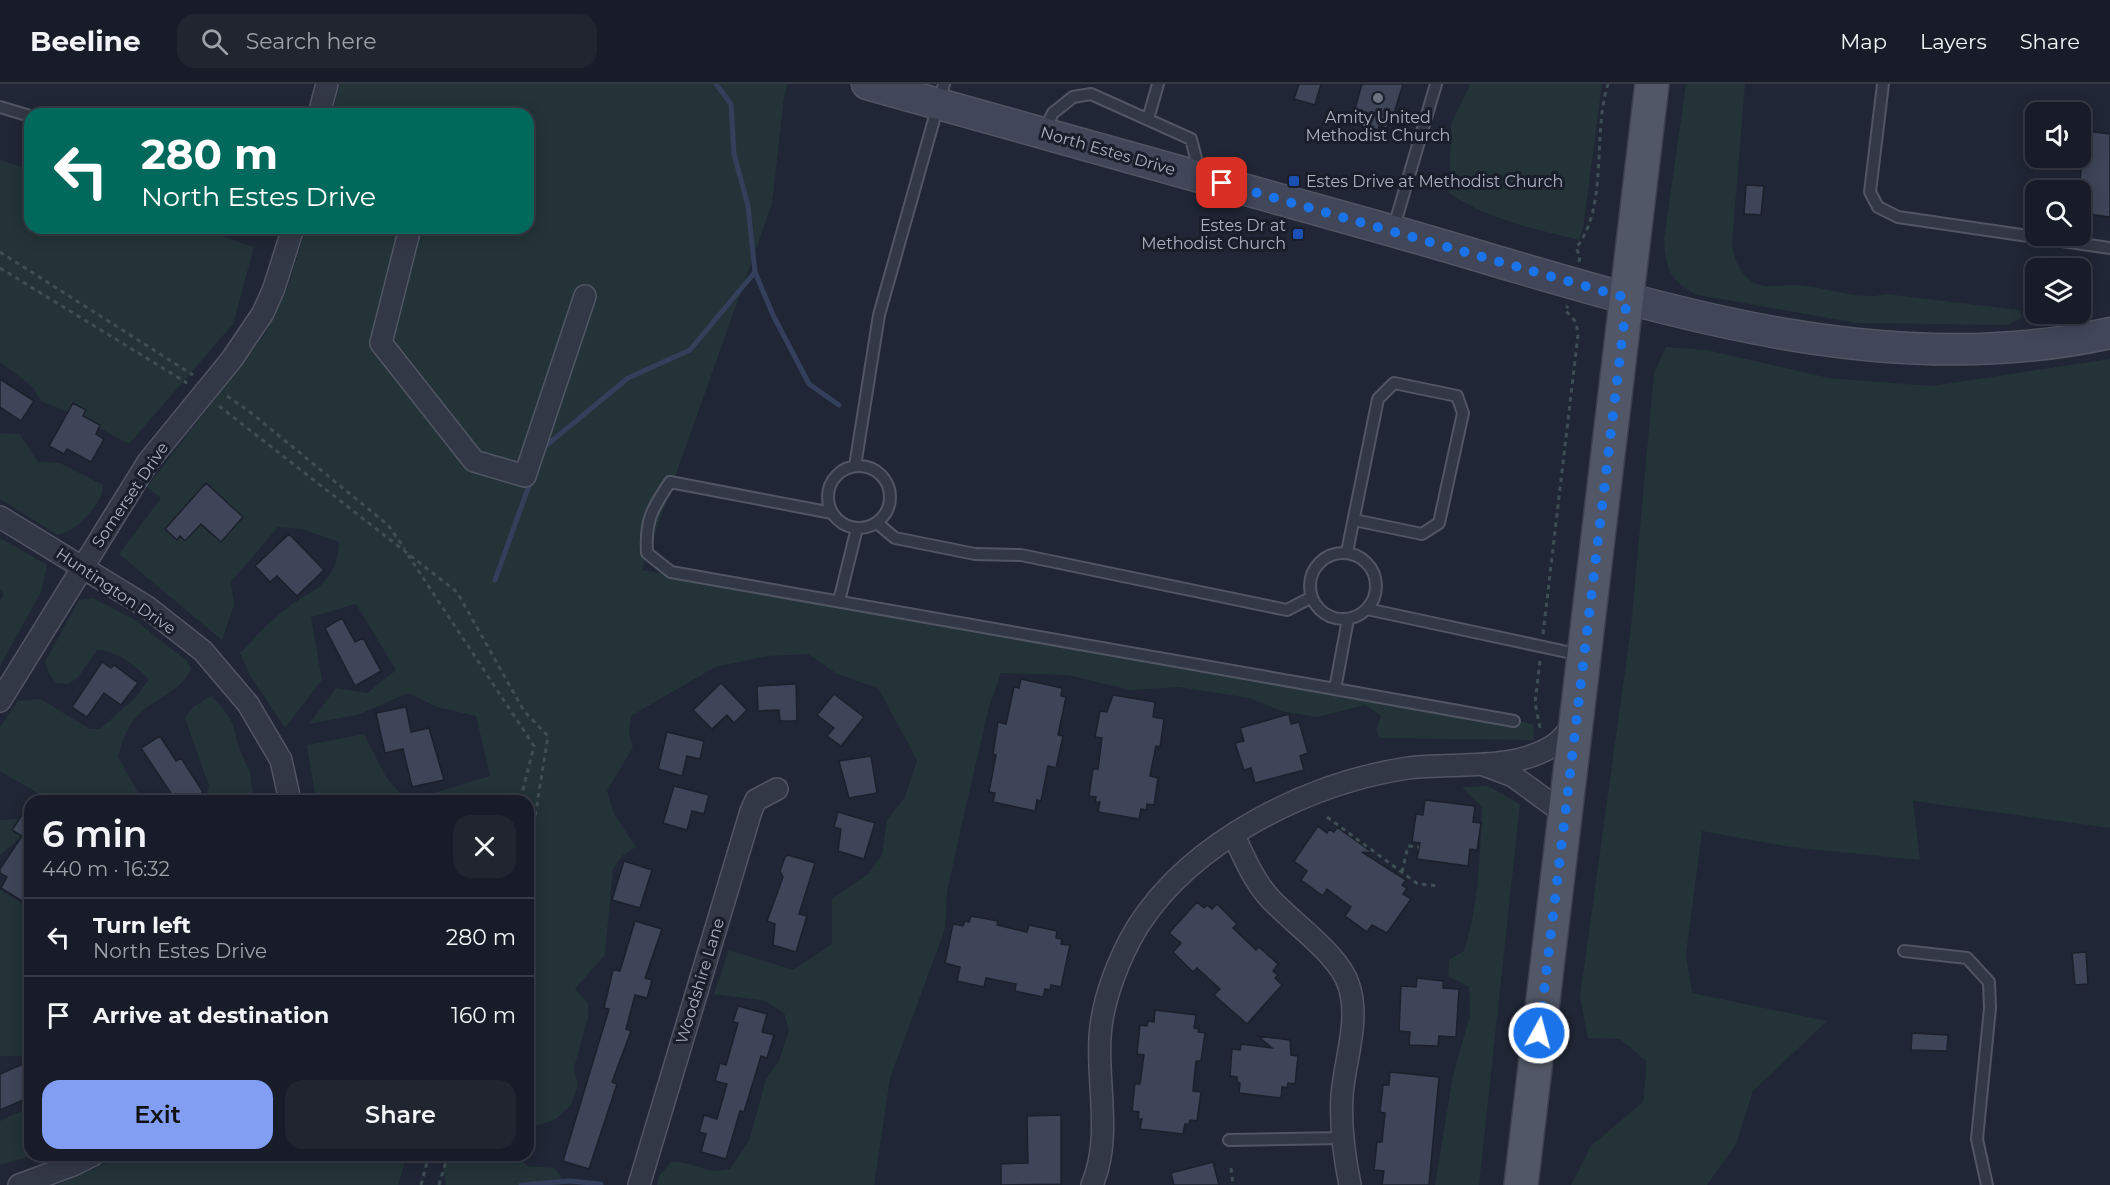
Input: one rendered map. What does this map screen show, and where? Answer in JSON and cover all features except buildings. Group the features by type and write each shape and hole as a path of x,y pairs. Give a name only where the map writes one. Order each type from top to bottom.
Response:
{"main road":[{"name":"North Estes Drive","path":"867,84 941,94 1043,133 1627,298 1770,332 1896,349 1980,349 2055,342 2110,333"},
{"path":"1521,1185 1652,84"}],"street":[{"path":"321,108 327,84"},
{"name":"Somerset Drive","path":"0,700 148,462 232,359 262,313 278,278 291,234"},
{"path":"408,234 381,343 474,461 525,476 585,296"},
{"name":"Huntington Drive","path":"0,517 147,607 203,651 248,704 281,760 289,795"},
{"path":"1092,1185 1103,1128 1100,1046 1102,1018 1118,968 1138,926 1164,894 1196,862 1266,813 1347,782 1408,768 1484,765 1527,756 1555,745 1576,723"},
{"path":"1484,765 1513,776 1565,814"},
{"name":"Woodshire Lane","path":"639,1185 751,811 756,800 777,789"},
{"path":"1234,836 1256,882 1281,910 1330,956 1349,984 1353,1009 1342,1093 1342,1138 1350,1185"},
{"path":"19,1185 78,1161"}],"lane":[{"path":"1148,119 1158,84"},
{"path":"1393,231 1436,84"},
{"path":"1882,84 1869,192 1878,207 1898,217 2110,248"},
{"path":"855,466 879,315 941,94"},
{"path":"1043,133 1053,113 1072,97 1091,94 1191,139 1200,177"},
{"path":"0,107 24,114"},
{"path":"1347,552 1378,399 1394,383 1457,396 1463,413 1439,523 1422,534 1354,520"},
{"path":"855,466 875,470 888,486 889,506 877,523 857,528 838,521 832,513 827,494 830,483 844,469 855,466"},
{"path":"832,513 670,482 655,504 645,529 647,553 670,572 1514,721"},
{"path":"877,523 895,538 975,554 1021,555 1287,610 1312,597"},
{"path":"840,601 857,528"},
{"path":"1347,552 1366,561 1376,580 1376,590 1367,609 1348,619 1326,614 1312,597 1310,586 1317,565 1326,557 1347,552"},
{"path":"1367,609 1584,655"},
{"path":"1335,689 1348,619"},
{"path":"1904,951 1967,958 1989,982 1990,1008 1977,1139 1987,1185"},
{"path":"1229,1140 1342,1138"}],"path":[{"path":"1580,256 1576,248 1584,237 1591,218 1608,84"},
{"path":"0,252 208,388 458,592 524,711 548,736 534,823"},
{"path":"0,268 250,411 388,525 534,746 522,795"},
{"path":"1542,739 1535,703 1578,335 1576,322 1565,310 1568,306"},
{"path":"1327,817 1418,884 1440,886"},
{"path":"1402,872 1408,846 1419,848"},
{"path":"422,1185 428,1161"},
{"path":"439,1185 446,1161"},
{"path":"1230,1168 1233,1185"}],"shaded area":[{"path":"340,84 788,84 784,97 772,204 642,570 1533,724 1534,740 1380,738 1376,730 1381,716 1365,705 1318,717 1284,712 1249,698 1179,687 1130,690 1068,675 1001,673 989,707 947,892 945,929 890,1078 874,1185 657,1185 659,1176 671,1162 713,1170 730,1169 749,1141 766,1079 779,1061 789,1030 784,1013 765,1001 714,994 729,950 793,970 832,944 832,899 868,874 882,855 887,820 905,797 917,760 878,688 837,674 808,654 768,656 715,667 631,716 629,733 633,747 607,791 614,814 636,847 622,856 613,869 605,955 575,989 588,1003 588,1017 574,1068 578,1085 571,1105 556,1119 534,1127 534,795 427,795 490,776 476,716 437,707 408,693 360,714 309,724 336,688 367,693 396,670 356,604 311,617 322,680 285,728 250,675 240,653 278,615 322,584 334,568 339,542 302,529 278,527 231,582 234,605 222,640 119,554 161,498 147,487 265,334 288,287 304,234 534,234 534,108 334,108"},
{"path":"1470,84 1602,84 1583,229 1579,240 1495,216 1449,193 1451,124"},
{"path":"1686,84 1745,84 1732,244 1735,259 1740,268 1754,283 1769,286 1802,285 1862,296 1886,294 2019,310 2023,317 2008,325 1857,323 1698,295 1681,285 1668,266 1664,239"},
{"path":"0,160 24,168 24,234 216,234 254,247 233,324 129,444 75,415 41,401 33,387 0,362"},
{"path":"1666,347 1707,350 1829,378 1932,386 2110,359 2110,828 1913,801 1920,860 1790,847 1702,831 1686,955 1692,993 1827,1021 1753,1091 1736,1144 1707,1185 1571,1185 1591,1146 1643,1102 1647,1062 1620,1039 1588,1038 1580,997 1631,627 1654,373"},
{"path":"0,433 20,434 38,462 60,463 103,485 99,500 87,517 71,530 56,534 0,499"},
{"path":"0,538 47,565 41,592 0,666 0,601 4,595 0,589"},
{"path":"93,598 132,618 187,661 191,669 181,684 134,719 121,746 118,757 139,795 41,795 0,771 0,727 18,701 41,699 90,729 100,729 135,698 149,679 132,664 111,652 97,650 79,676 69,684 56,683 45,662 79,600"},
{"path":"211,696 222,707 233,724 239,748 250,772 253,795 206,795 209,786 185,718 193,707"},
{"path":"364,734 386,777 402,795 315,795 307,745"},
{"path":"1488,786 1520,804 1479,1185 1435,1185 1453,1075 1470,1016 1469,987 1448,976 1449,960 1464,951 1469,934 1476,898 1479,862 1482,807 1462,787"},
{"path":"17,819 21,837 0,855 0,820"},
{"path":"0,890 24,904 24,1056 0,1056"},
{"path":"24,1110 24,1158 0,1165 0,1121"},
{"path":"111,1161 405,1161 398,1185 57,1185"},
{"path":"445,1161 523,1161 527,1166 554,1168 561,1176 560,1185 446,1185 443,1167"}],"waterway":[{"path":"716,84 731,104 734,154 748,206 755,272 773,315 809,384 839,405"},
{"path":"542,449 628,378 690,350 755,272"},
{"path":"495,580 531,480"},
{"path":"521,1185 570,1181 601,1184"}],"place":[{"name":"Amity United Methodist Church","path":"1378,98"},
{"name":"Estes Drive at Methodist Church","path":"1294,181"},
{"name":"Estes Dr at Methodist Church","path":"1298,234"}],"route":[{"path":"1222,183 1627,298 1539,1033"}]}
